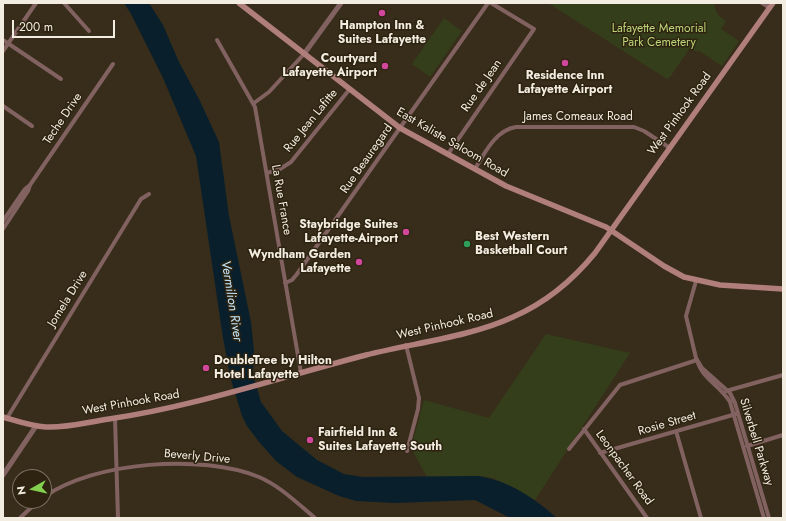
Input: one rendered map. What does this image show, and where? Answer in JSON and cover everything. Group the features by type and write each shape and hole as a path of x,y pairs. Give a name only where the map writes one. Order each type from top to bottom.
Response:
{"main road":[{"name":"East Kaliste Saloom Road","path":"239,3 349,90 400,128 517,192 592,220 612,230 668,270 696,281 727,286 783,289"},
{"name":"West Pinhook Road","path":"5,418 36,426 62,426 190,404 406,345 503,322 530,308 553,294 590,260 773,3"}],"street":[{"path":"3,51 36,3"},
{"path":"64,3 89,31"},
{"path":"254,103 269,92 304,54 341,3"},
{"name":"Rue Beauregard","path":"285,283 292,280 297,274 488,3"},
{"name":"Rue de Jean","path":"448,154 534,29 492,3"},
{"path":"762,3 770,8"},
{"path":"3,40 61,79"},
{"name":"La Rue France","path":"217,40 254,103 300,373"},
{"name":"Teche Drive","path":"3,221 25,189 30,185 113,64"},
{"name":"Rue Jean Lafitte","path":"266,173 280,169 291,162 349,90"},
{"path":"3,106 32,126"},
{"name":"James Comeaux Road","path":"475,169 499,135 505,130 516,127 634,126 670,148"},
{"name":"Teche Drive","path":"3,228 28,192 30,185"},
{"name":"Jomela Drive","path":"5,418 141,199 149,194"},
{"path":"696,281 686,316 697,360"},
{"path":"406,345 419,398 407,452"},
{"name":"Silverbell Parkway","path":"697,360 733,398 768,518"},
{"name":"Leonpacher Road","path":"569,449 620,385 697,360"},
{"path":"725,391 783,375"},
{"name":"Rosie Street","path":"600,453 737,414"},
{"path":"115,418 118,518"},
{"path":"3,475 36,426"},
{"name":"Leonpacher Road","path":"584,430 647,518"},
{"path":"676,431 701,518"},
{"path":"746,446 783,436"},
{"name":"Silverbell Parkway","path":"746,446 764,518"},
{"name":"Beverly Drive","path":"52,493 74,482 116,470 154,464 216,467 240,471 280,488 315,518"},
{"path":"20,518 30,509"}],"green space":[{"name":"Lafayette Memorial Park Cemetery","path":"548,3 716,3 714,6 718,15 726,21 721,29 739,41 722,66 699,51 697,52 690,48 670,77 667,79"},
{"path":"444,18 462,31 430,77 412,64"},
{"path":"546,334 630,353 535,500 493,478 478,476 427,477 411,448 424,400 489,418"}],"water":[{"name":"Vermilion River","path":"124,3 149,3 163,25 179,62 200,101 219,142 229,216 251,322 254,351 253,375 261,402 282,431 317,460 344,474 363,477 478,476 489,478 500,481 520,491 557,518 510,518 475,500 395,503 356,501 339,496 297,477 276,461 259,442 247,426 242,416 231,380 223,338 196,156 163,78"}],"place":[{"name":"Hampton Inn & Suites Lafayette","path":"382,13"},
{"name":"Residence Inn Lafayette Airport","path":"565,63"},
{"name":"Courtyard Lafayette Airport","path":"385,66"},
{"name":"Staybridge Suites Lafayette-Airport","path":"406,232"},
{"name":"Best Western Basketball Court","path":"467,244"},
{"name":"Wyndham Garden Lafayette","path":"359,262"},
{"name":"DoubleTree by Hilton Hotel Lafayette","path":"206,368"},
{"name":"Fairfield Inn & Suites Lafayette South","path":"310,440"}]}
